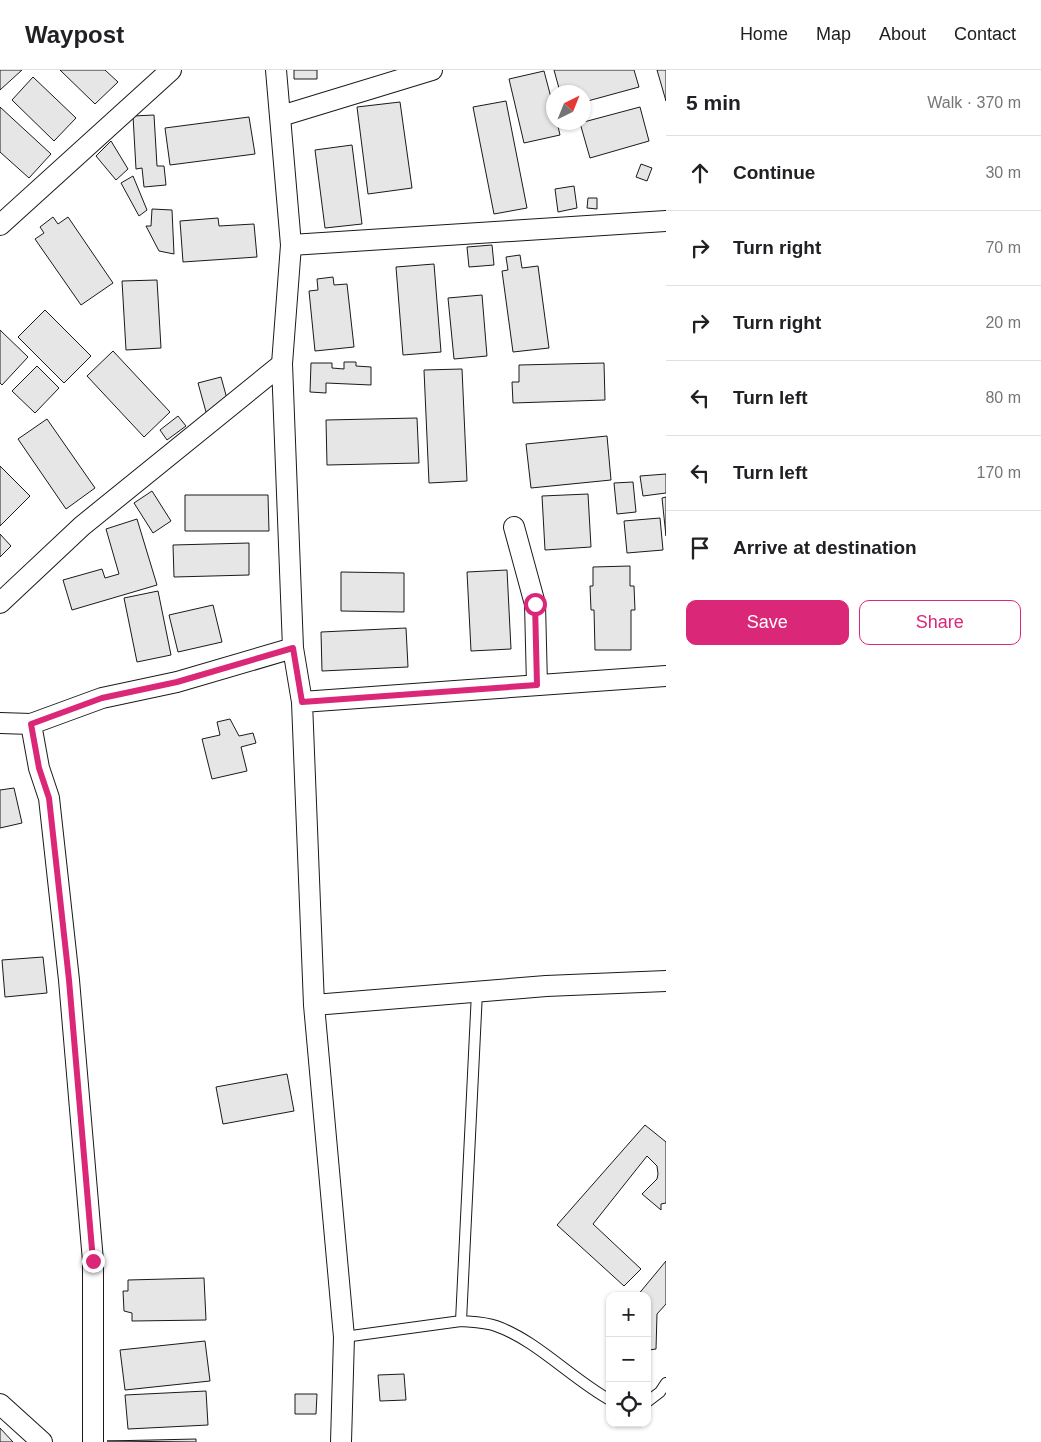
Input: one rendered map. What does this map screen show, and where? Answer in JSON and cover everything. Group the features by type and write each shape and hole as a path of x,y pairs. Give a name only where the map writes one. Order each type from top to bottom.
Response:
{"street":[{"path":"0,225 172,70"},
{"path":"276,70 292,245 282,364 293,648 302,702 314,1005 344,1337 341,1442"},
{"path":"281,116 432,70"},
{"path":"292,245 666,221"},
{"path":"0,603 82,526 282,364"},
{"path":"514,528 535,604 537,685"},
{"path":"0,724 31,724 102,698 177,682 293,648"},
{"path":"302,702 666,676"},
{"path":"31,724 39,768 49,798 69,980 93,1261 93,1442"},
{"path":"314,1005 546,986 666,981"},
{"path":"0,1404 42,1442"}],"lane":[{"path":"461,1321 477,992"},
{"path":"344,1337 461,1321 496,1326 525,1340 606,1398"},
{"path":"651,1399 660,1392 666,1383"}],"building":[{"path":"0,70 22,70 0,90"},
{"path":"60,70 105,70 118,82 95,104"},
{"path":"294,70 317,70 317,79 294,79"},
{"path":"554,70 634,70 639,87 591,100 591,85 558,85"},
{"path":"657,70 666,70 666,101"},
{"path":"544,71 548,85 546,85 546,130 559,130 560,135 524,143 509,79"},
{"path":"33,77 76,118 54,141 12,100"},
{"path":"506,101 527,208 494,214 473,107"},
{"path":"400,102 412,188 368,194 357,107"},
{"path":"0,107 51,154 29,178 0,152"},
{"path":"640,107 649,141 590,158 582,130 591,130 591,120"},
{"path":"154,115 157,166 164,166 166,185 144,187 142,168 136,169 133,116"},
{"path":"249,117 255,154 170,165 165,128"},
{"path":"111,141 128,169 116,180 96,156"},
{"path":"352,145 362,224 325,228 315,150"},
{"path":"641,164 652,168 647,181 636,177"},
{"path":"133,176 147,210 139,216 121,183"},
{"path":"574,186 577,208 558,212 555,189"},
{"path":"588,198 597,198 597,209 587,208"},
{"path":"152,209 172,210 174,254 159,251 146,226 151,226"},
{"path":"53,217 58,224 68,217 113,283 81,305 35,239 44,233 40,227"},
{"path":"218,218 219,226 254,224 257,257 183,262 180,221"},
{"path":"492,245 494,265 469,267 467,247"},
{"path":"520,255 522,268 538,266 549,348 513,352 502,271 508,270 506,257"},
{"path":"434,264 441,352 403,355 396,267"},
{"path":"333,277 334,285 347,284 354,347 315,351 309,291 318,290 317,279"},
{"path":"157,280 161,348 126,350 122,281"},
{"path":"482,295 487,356 454,359 448,298"},
{"path":"45,310 91,356 64,383 18,337"},
{"path":"0,330 28,357 2,385 0,383"},
{"path":"113,351 170,412 144,437 87,376"},
{"path":"344,362 356,362 356,366 371,367 371,385 326,383 326,393 310,392 311,363 332,363 332,368 344,369"},
{"path":"604,363 605,400 513,403 512,382 519,382 519,365"},
{"path":"37,366 59,388 35,413 12,391"},
{"path":"462,369 467,481 429,483 424,370"},
{"path":"221,377 229,406 206,412 198,383"},
{"path":"178,416 186,426 167,440 160,430"},
{"path":"417,418 419,463 327,465 326,420"},
{"path":"47,419 95,488 66,509 18,439"},
{"path":"607,436 611,480 531,488 526,444"},
{"path":"0,466 30,496 0,526"},
{"path":"666,474 666,493 643,496 640,476"},
{"path":"633,482 636,512 617,514 614,483"},
{"path":"152,491 171,521 153,533 134,503"},
{"path":"588,494 591,547 545,550 542,496"},
{"path":"185,495 268,495 269,531 185,531"},
{"path":"666,497 666,536 662,498"},
{"path":"660,518 663,550 627,553 624,521"},
{"path":"137,519 157,585 72,610 63,580 102,569 105,578 119,574 106,529"},
{"path":"0,534 11,546 0,557"},
{"path":"249,543 249,575 174,577 173,545"},
{"path":"630,566 630,586 634,586 635,610 631,610 631,650 595,650 594,610 591,610 590,586 593,586 593,567"},
{"path":"507,570 511,649 471,651 467,572"},
{"path":"341,572 404,573 404,612 341,611"},
{"path":"158,591 171,655 137,662 124,598"},
{"path":"213,605 222,642 178,652 169,615"},
{"path":"406,628 408,667 322,671 321,632"},
{"path":"230,719 239,736 253,733 256,743 241,747 247,771 212,779 202,739 220,735 217,722"},
{"path":"14,788 22,823 0,828 0,790"},
{"path":"43,957 47,993 5,997 2,960"},
{"path":"287,1074 294,1111 223,1124 216,1087"},
{"path":"645,1125 666,1142 666,1203 661,1204 661,1210 642,1194 657,1179 658,1174 657,1166 647,1156 593,1224 641,1269 624,1286 557,1225"},
{"path":"666,1261 666,1304 657,1314 656,1349 651,1350 651,1292 640,1292"},
{"path":"204,1278 206,1320 132,1321 132,1313 124,1311 123,1291 128,1291 128,1280"},
{"path":"205,1341 210,1381 125,1390 120,1350"},
{"path":"404,1374 406,1400 380,1401 378,1375"},
{"path":"206,1391 208,1425 128,1429 125,1395"},
{"path":"295,1394 317,1394 316,1414 295,1414"},
{"path":"0,1428 13,1442 0,1442"},
{"path":"196,1439 196,1442 107,1441"}],"route":[{"path":"93,1261 69,980 49,798 39,768 31,724 67,709 102,698 177,682 293,648 302,702 537,685 535,604"}]}
